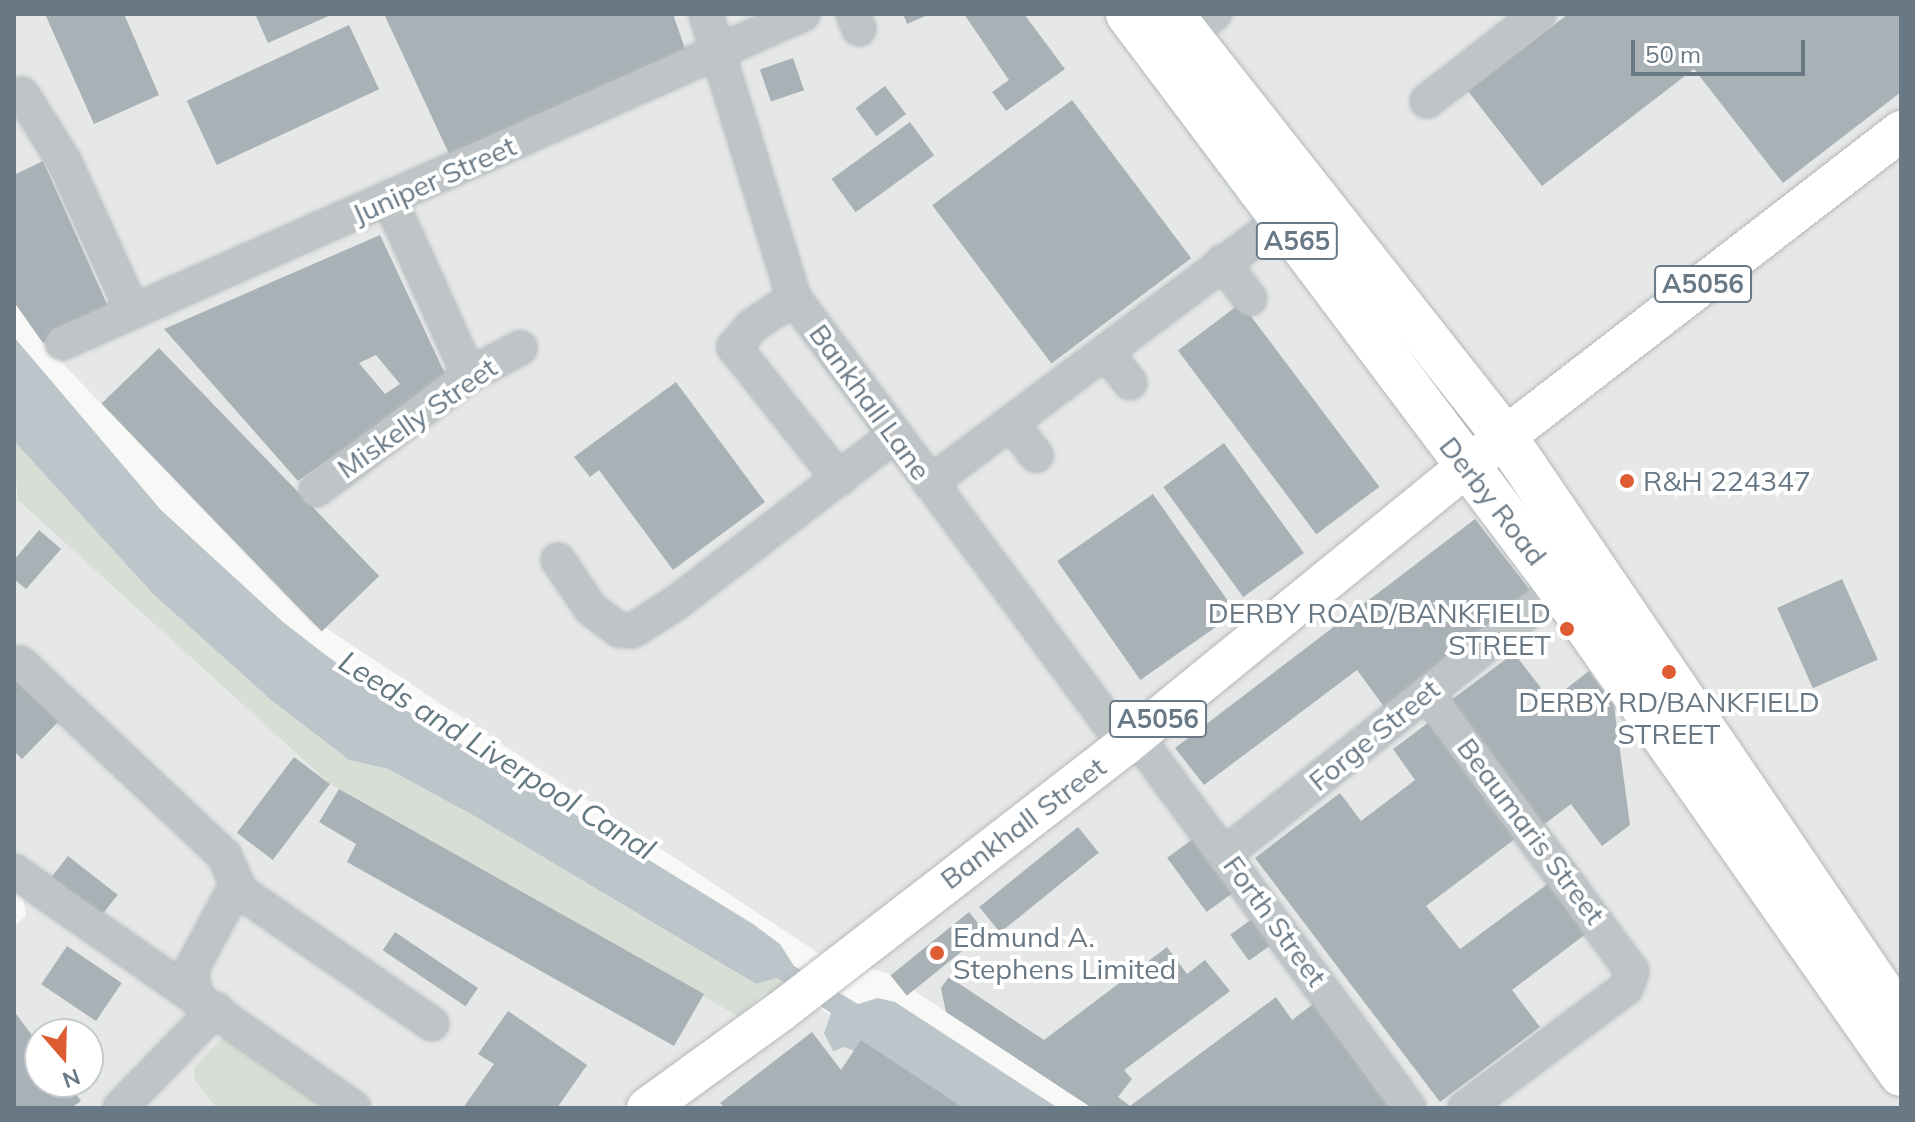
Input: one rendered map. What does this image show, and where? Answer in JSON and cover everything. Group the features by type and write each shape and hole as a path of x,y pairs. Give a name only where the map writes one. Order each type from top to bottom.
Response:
{"highway":[{"name":"Derby Road","path":"1128,14 1559,587 1901,1074"},
{"name":"Derby Road","path":"1189,21 1343,235 1505,437 1901,1020"},
{"path":"1343,235 1359,287 1467,432 1473,448 1466,467"},
{"path":"1505,437 1497,460 1501,482 1600,624 1618,671"}],"main road":[{"name":"A5056","path":"1466,467 1901,131"},
{"name":"Bankhall Street","path":"647,1108 781,1011 1131,740 1466,467"}],"street":[{"name":"Bankhall Lane","path":"706,14 794,298 894,436 1131,740"},
{"name":"Juniper Street","path":"62,343 390,200 803,14"},
{"path":"1427,101 1539,14"},
{"path":"22,94 64,161 133,312"},
{"path":"390,200 469,375"},
{"path":"930,483 1281,220"},
{"path":"1222,262 1250,299"},
{"path":"794,298 752,326 734,347 839,479"},
{"name":"Miskelly Street","path":"316,490 469,375 520,348"},
{"path":"1106,352 1130,383"},
{"path":"1011,423 1036,455"},
{"path":"558,560 591,609 619,630 632,631 894,436"},
{"name":"Forge Street","path":"1226,853 1559,587"},
{"path":"20,663 224,855 235,888 432,1024"},
{"name":"Beaumaris Street","path":"1427,693 1632,971 1626,988 1465,1108"},
{"name":"Forth Street","path":"1131,740 1226,853 1409,1108"},
{"path":"14,871 354,1108"},
{"path":"206,1002 191,970 235,888"},
{"path":"120,1108 206,1002"}],"shaded area":[{"path":"14,14 1901,14 1901,1020 1505,437 1466,467 1901,1074 1901,1108 1092,1108 889,974 817,952 326,628 313,625 43,343 14,302"},
{"path":"14,337 161,510 283,622 327,656 389,700 753,924 780,944 794,966 858,1004 878,998 895,1002 1058,1108 964,1108 862,1041 854,1051 845,1047 833,1051 824,1033 831,1013 777,978 756,984 476,817 388,769 349,760 271,700 153,594 14,441"},
{"path":"14,441 153,594 271,700 349,760 388,769 476,817 756,984 777,978 788,986 780,993 764,993 738,1016 330,784 17,499"},
{"path":"14,495 330,784 738,1015 764,993 780,993 788,986 964,1108 14,1108 14,926 26,916 23,897 14,891"},
{"path":"223,1037 330,1108 217,1108 195,1081 194,1068"}],"building":[{"path":"45,14 124,14 159,95 94,124"},
{"path":"255,14 333,14 268,43"},
{"path":"384,14 673,14 685,49 450,156"},
{"path":"903,14 930,14 907,24"},
{"path":"964,14 1024,14 1065,69 1006,111 992,92 1009,80"},
{"path":"1568,14 1901,14 1901,92 1783,183 1694,69 1542,186 1468,91"},
{"path":"349,25 379,89 217,165 187,101"},
{"path":"793,58 804,90 771,102 760,69"},
{"path":"885,86 906,114 877,136 855,108"},
{"path":"1072,100 1191,258 1051,363 932,205"},
{"path":"910,122 934,155 856,212 832,179"},
{"path":"43,161 110,311 43,343 14,302 14,175"},
{"path":"380,235 446,376 298,481 164,329","holes":["376,355 400,384 385,394 359,363"]},
{"path":"1241,303 1379,487 1316,534 1178,351"},
{"path":"159,348 379,576 322,632 101,404"},
{"path":"676,382 765,502 673,570 599,470 590,477 574,457"},
{"path":"1224,443 1304,553 1243,597 1163,487"},
{"path":"1153,494 1236,613 1140,680 1057,561"},
{"path":"1475,519 1533,594 1385,708 1357,670 1204,785 1175,748"},
{"path":"39,530 61,549 26,589 14,579 14,560"},
{"path":"1842,579 1878,659 1813,688 1777,608"},
{"path":"1514,653 1541,688 1521,703 1531,716 1589,671 1614,706 1630,825 1602,846 1571,804 1543,825 1450,701"},
{"path":"14,679 61,719 22,759 14,751"},
{"path":"1428,723 1515,839 1426,906 1460,949 1549,883 1587,933 1512,990 1540,1027 1440,1102 1255,858 1340,793 1361,821 1415,780 1393,749"},
{"path":"294,757 330,784 273,860 237,833"},
{"path":"339,789 704,994 674,1046 347,862 356,844 319,822"},
{"path":"1078,827 1099,853 1000,933 979,907"},
{"path":"1193,839 1232,893 1206,912 1167,858"},
{"path":"68,856 118,895 102,915 52,876"},
{"name":"Edmund A. Stephens Limited","path":"969,912 985,932 907,996 891,976"},
{"path":"1252,919 1271,945 1249,961 1230,935"},
{"path":"395,932 478,988 466,1006 383,950"},
{"path":"67,946 122,983 98,1018 91,1018 41,984"},
{"path":"1167,947 1187,974 1205,960 1230,991 1124,1070 1132,1079 1118,1097 1130,1106 1276,997 1292,1020 1316,1002 1391,1108 1092,1108 946,1012 941,988 949,977 1044,1040"},
{"path":"14,1011 24,1024 24,1098 79,1098 81,1101 71,1108 14,1108"},
{"path":"508,1011 587,1065 557,1108 463,1108 494,1064 478,1054"},
{"path":"812,1032 841,1070 861,1040 964,1108 725,1108 720,1103"}],"place":[{"name":"R&H 224347","path":"1627,481"},
{"name":"DERBY ROAD/BANKFIELD STREET","path":"1567,629"},
{"name":"DERBY RD/BANKFIELD STREET","path":"1669,672"},
{"name":"Edmund A. Stephens Limited","path":"937,953"}],"water label":[{"name":"Leeds and Liverpool Canal","path":"497,755"}]}
